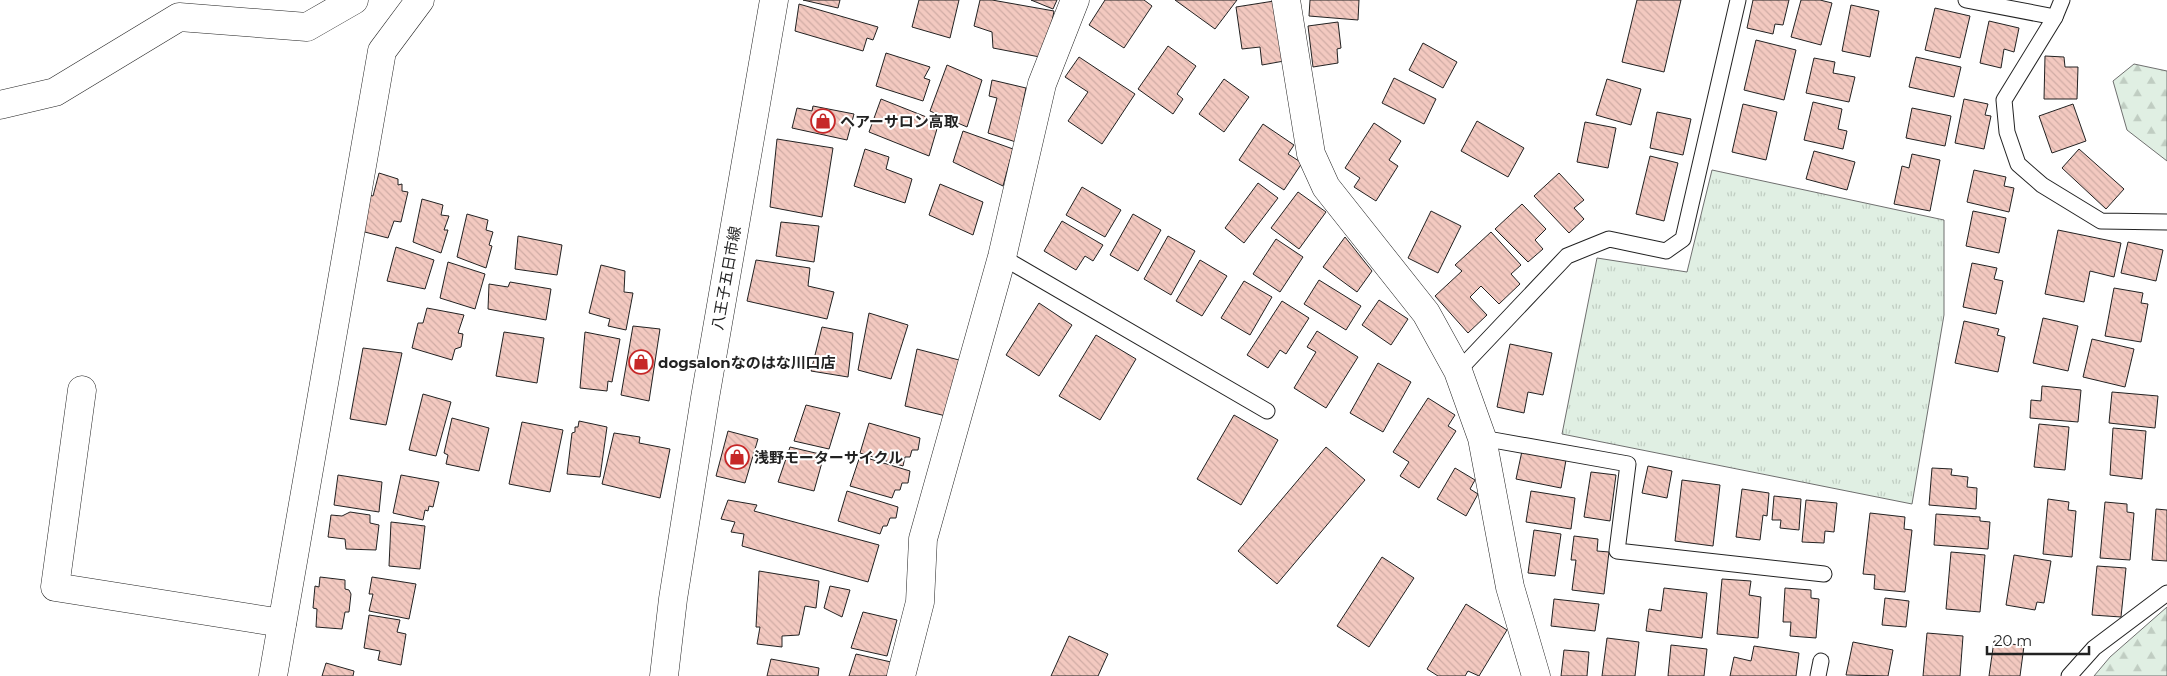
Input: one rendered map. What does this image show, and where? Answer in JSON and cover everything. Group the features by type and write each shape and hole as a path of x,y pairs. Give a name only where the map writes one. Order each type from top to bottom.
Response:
{"street":[{"path":"0,105 55,92 179,17 307,27 354,0"},
{"path":"273,676 382,51 420,0"},
{"name":"八王子五日市線","path":"664,676 673,599 705,398 774,0"},
{"path":"901,676 920,602 923,539 1002,258 1042,84 1075,0"},
{"path":"1286,0 1310,154 1326,186 1426,313 1458,371 1482,438 1510,587 1536,676"},
{"path":"82,390 55,587 282,623"}],"lane":[{"path":"1458,371 1566,256 1609,239 1666,251 1683,239 1738,0"},
{"path":"1966,0 2055,18"},
{"path":"2062,0 2055,18 2004,100 2007,132 2018,164 2042,185 2101,221 2167,222"},
{"path":"1002,258 1267,411"},
{"path":"1482,438 1628,464 1617,551 1824,574"},
{"path":"2068,676 2094,648 2167,593"},
{"path":"1818,676 1821,660"}],"green space":[{"path":"2134,64 2167,71 2167,161 2127,130 2113,81"},
{"path":"1712,170 1944,220 1944,315 1912,504 1562,434 1597,258 1687,272"},
{"path":"2167,607 2167,676 2094,676 2110,657"}],"building":[{"path":"803,0 840,0 838,8"},
{"path":"919,0 959,0 950,38 912,27"},
{"path":"980,0 992,0 1054,11 1045,58 993,48 992,32 974,26"},
{"path":"1031,0 1057,0 1053,9"},
{"path":"1105,0 1144,0 1152,6 1124,48 1089,25"},
{"path":"1175,0 1237,0 1215,29"},
{"path":"1310,0 1359,0 1358,20 1309,16"},
{"path":"1637,0 1681,0 1664,72 1622,62"},
{"path":"1753,0 1789,0 1783,25 1775,24 1773,34 1747,28"},
{"path":"1801,0 1820,0 1832,3 1821,45 1791,37"},
{"path":"1274,1 1284,61 1262,65 1260,47 1242,49 1236,7"},
{"path":"799,4 878,27 873,40 867,38 863,51 795,31"},
{"path":"1851,5 1879,11 1870,57 1842,51"},
{"path":"1935,8 1970,16 1960,58 1925,50"},
{"path":"1989,21 2019,28 2014,52 2004,49 2001,68 1980,63"},
{"path":"1338,22 1341,48 1337,49 1338,63 1313,67 1308,26"},
{"path":"1756,40 1796,50 1784,100 1744,90"},
{"path":"1423,43 1457,62 1443,88 1409,70"},
{"path":"1168,46 1196,66 1177,94 1183,99 1173,114 1138,89"},
{"path":"886,53 930,67 924,78 930,80 923,101 876,86"},
{"path":"2045,56 2064,57 2065,67 2078,67 2077,99 2044,99"},
{"path":"1079,57 1135,94 1102,144 1068,121 1088,92 1065,77"},
{"path":"1916,57 1961,67 1954,97 1909,87"},
{"path":"1814,58 1835,62 1833,73 1855,77 1849,102 1806,93"},
{"path":"947,65 982,80 967,127 930,111"},
{"path":"1394,78 1436,99 1424,124 1382,103"},
{"path":"1224,79 1249,97 1224,132 1199,114"},
{"path":"1607,79 1641,89 1631,125 1596,115"},
{"path":"992,80 1026,88 1022,107 1028,106 1019,143 988,133 997,98 989,96"},
{"path":"881,99 939,122 929,156 869,132"},
{"path":"1964,99 1988,104 1985,115 1991,116 1984,149 1955,143"},
{"path":"1813,102 1842,109 1838,129 1847,131 1843,149 1804,140"},
{"path":"1743,104 1777,112 1766,160 1732,152"},
{"path":"2073,104 2086,141 2052,153 2039,116"},
{"name":"ヘアーサロン高取","path":"813,106 854,114 847,140 792,128 797,108 812,111"},
{"path":"1912,108 1951,116 1945,146 1906,138"},
{"path":"1657,112 1691,119 1683,155 1650,148"},
{"path":"1477,121 1524,148 1508,177 1461,151"},
{"path":"1585,122 1616,128 1608,168 1577,162"},
{"path":"1374,123 1401,141 1389,160 1398,166 1376,201 1354,187 1360,178 1345,168"},
{"path":"1263,124 1294,145 1288,154 1302,163 1284,190 1239,160"},
{"path":"963,131 1013,149 1003,186 953,162"},
{"path":"777,139 833,148 822,217 770,207"},
{"path":"865,149 889,157 886,169 912,179 905,203 854,186"},
{"path":"2079,149 2124,189 2106,209 2062,168"},
{"path":"1814,151 1855,162 1847,190 1806,179"},
{"path":"1912,154 1940,160 1930,211 1894,204 1902,166 1909,168"},
{"path":"1650,156 1678,163 1664,221 1636,214"},
{"path":"1974,170 2006,177 2004,186 2014,188 2009,212 1967,202"},
{"path":"379,173 398,179 398,185 402,184 402,191 408,192 401,222 394,221 388,238 357,230 369,195 373,196"},
{"path":"1559,173 1584,200 1574,208 1584,219 1569,233 1534,196"},
{"path":"1258,183 1278,198 1244,243 1225,228"},
{"path":"940,184 983,202 973,235 929,215"},
{"path":"1082,187 1121,210 1105,237 1066,215"},
{"path":"1298,192 1326,212 1299,249 1271,228"},
{"path":"422,199 443,205 441,215 449,216 444,230 448,230 441,253 413,242"},
{"path":"1522,204 1546,229 1535,240 1543,249 1528,262 1495,229"},
{"path":"1431,211 1461,226 1438,273 1408,258"},
{"path":"1973,211 2006,218 1999,253 1966,246"},
{"path":"467,214 488,220 486,230 493,232 489,245 492,246 486,268 457,257"},
{"path":"1133,214 1161,230 1138,271 1110,255"},
{"path":"1062,221 1103,245 1093,261 1085,256 1076,270 1044,251"},
{"path":"781,222 819,226 814,262 776,256"},
{"path":"2058,230 2121,243 2114,277 2090,271 2084,302 2045,294"},
{"path":"1491,232 1521,265 1511,274 1520,284 1499,304 1481,286 1470,297 1487,315 1468,333 1435,296 1462,271 1455,265"},
{"path":"518,236 562,245 557,275 515,269"},
{"path":"1168,236 1195,251 1171,295 1144,279"},
{"path":"1345,237 1372,271 1357,292 1323,267"},
{"path":"1276,239 1303,257 1280,292 1253,274"},
{"path":"2128,242 2163,250 2156,281 2121,273"},
{"path":"396,247 434,260 425,289 387,281"},
{"path":"756,260 810,268 808,286 834,292 827,319 747,301"},
{"path":"1200,260 1227,276 1202,316 1176,301"},
{"path":"448,262 485,274 475,309 440,298"},
{"path":"1972,263 1997,268 1994,279 2003,281 1996,314 1963,307"},
{"path":"601,265 625,271 624,292 633,293 626,330 608,326 610,319 589,313"},
{"path":"1319,280 1361,306 1346,330 1304,304"},
{"path":"1244,281 1272,297 1250,335 1221,318"},
{"path":"510,282 551,289 546,320 488,309 489,284 508,287"},
{"path":"2114,288 2143,293 2141,303 2148,304 2141,342 2105,336"},
{"path":"1379,300 1408,319 1391,345 1362,325"},
{"path":"1282,301 1309,318 1286,354 1280,350 1268,368 1247,355"},
{"path":"1039,303 1072,325 1039,376 1006,355"},
{"path":"427,308 464,315 458,333 463,334 461,347 455,349 452,360 412,348 418,323 423,323"},
{"path":"869,313 908,325 891,379 858,370"},
{"path":"2043,318 2078,326 2068,371 2033,363"},
{"path":"1964,321 1999,329 1997,335 2005,337 1998,372 1955,363"},
{"name":"dogsalonなのはな川口店","path":"633,326 660,329 649,401 621,395"},
{"path":"822,327 853,333 848,377 811,371"},
{"path":"1317,331 1358,357 1326,408 1294,388 1316,352 1307,347"},
{"path":"504,332 544,338 537,383 496,376"},
{"path":"585,332 620,339 612,382 608,381 607,391 580,388"},
{"path":"1096,335 1136,359 1100,420 1059,396"},
{"path":"2092,339 2134,349 2125,387 2083,377"},
{"path":"1510,344 1552,353 1543,395 1528,392 1524,413 1497,407"},
{"path":"363,348 402,353 386,425 350,419"},
{"path":"917,349 959,360 946,416 905,406"},
{"path":"1378,363 1411,382 1383,432 1350,413"},
{"path":"2042,386 2081,390 2078,422 2030,418 2031,400 2041,401"},
{"path":"2112,392 2158,396 2155,428 2109,423"},
{"path":"423,394 451,402 436,456 409,450"},
{"path":"1428,398 1455,415 1448,426 1456,431 1419,488 1400,476 1409,462 1393,452"},
{"path":"806,405 840,413 829,449 794,441"},
{"path":"1234,415 1278,440 1241,505 1197,479"},
{"path":"452,418 489,428 479,471 446,464 448,455 444,453"},
{"path":"579,421 607,427 600,477 567,474 572,433 575,432 575,427 578,427"},
{"path":"522,422 563,430 550,492 509,484"},
{"path":"869,423 920,438 918,450 912,450 910,457 905,457 903,466 860,453"},
{"path":"2039,424 2069,427 2065,470 2034,467"},
{"path":"2113,428 2146,431 2142,479 2110,475"},
{"path":"728,431 758,439 745,483 716,476"},
{"path":"614,433 640,437 639,443 670,449 660,498 602,484"},
{"path":"790,447 824,455 814,491 778,482"},
{"path":"1326,447 1365,480 1277,584 1238,551"},
{"path":"1522,451 1566,460 1561,488 1516,479"},
{"path":"860,456 910,471 908,483 902,483 900,490 895,490 892,498 850,486"},
{"path":"1648,466 1672,471 1667,498 1642,493"},
{"path":"1455,468 1475,480 1470,489 1478,494 1466,516 1437,499"},
{"path":"1932,468 1952,469 1951,475 1968,477 1967,487 1977,488 1976,509 1929,505"},
{"path":"1591,472 1616,475 1610,521 1584,517"},
{"path":"338,475 382,482 379,512 334,505"},
{"path":"401,475 439,482 433,507 429,506 428,511 425,510 423,520 393,513"},
{"path":"1682,480 1720,485 1713,546 1675,541"},
{"path":"1742,489 1769,493 1767,516 1763,515 1760,540 1736,537"},
{"path":"847,491 898,507 896,518 890,518 887,526 883,526 880,534 838,521"},
{"path":"1531,491 1575,498 1571,529 1526,522"},
{"path":"1774,496 1801,499 1799,530 1780,528 1781,520 1772,520"},
{"path":"2048,499 2069,502 2068,510 2076,511 2072,557 2043,554"},
{"path":"728,500 757,505 754,511 879,545 868,582 742,546 744,534 731,532 735,522 721,519"},
{"path":"1806,500 1837,503 1834,532 1825,531 1824,543 1802,542"},
{"path":"2105,502 2127,504 2127,512 2134,513 2130,560 2100,558"},
{"path":"2156,509 2167,510 2167,561 2152,560"},
{"path":"350,512 370,515 370,523 379,525 376,550 346,549 345,539 328,537 331,515 342,516"},
{"path":"1870,513 1905,517 1904,529 1912,530 1905,592 1874,589 1875,575 1863,574"},
{"path":"1936,514 1980,517 1980,521 1990,522 1988,549 1934,545"},
{"path":"391,522 425,526 420,569 389,566"},
{"path":"1534,530 1561,534 1555,576 1528,573"},
{"path":"1574,536 1598,539 1597,551 1609,552 1604,594 1572,590 1576,560 1571,560"},
{"path":"1951,552 1985,555 1980,612 1946,609"},
{"path":"2014,555 2051,561 2044,603 2037,602 2035,610 2006,605"},
{"path":"1382,557 1414,578 1369,647 1337,626"},
{"path":"2097,566 2126,568 2121,617 2092,615"},
{"path":"759,571 819,581 816,608 805,606 799,635 782,636 782,647 757,644 760,627 756,627"},
{"path":"320,577 345,580 345,589 349,590 351,594 349,612 345,612 342,629 316,627 317,609 313,608 315,586 319,587"},
{"path":"372,577 416,584 409,619 369,611 373,594 369,594"},
{"path":"1722,579 1751,581 1749,595 1761,597 1758,638 1717,634"},
{"path":"830,586 850,590 842,617 824,608"},
{"path":"1664,588 1707,593 1702,638 1646,631 1649,609 1661,611"},
{"path":"1785,588 1811,590 1811,598 1819,599 1816,638 1790,636 1791,622 1783,622"},
{"path":"1885,598 1909,601 1906,627 1882,625"},
{"path":"1554,599 1599,604 1595,631 1551,626"},
{"path":"1466,604 1507,630 1479,676 1468,671 1465,676 1438,676 1427,669"},
{"path":"863,612 897,620 887,656 851,648"},
{"path":"369,615 400,620 397,632 406,634 401,665 378,660 380,651 364,648"},
{"path":"1927,633 1963,636 1960,676 1923,676"},
{"path":"1069,636 1108,654 1098,676 1051,676"},
{"path":"1607,638 1639,642 1635,676 1602,676"},
{"path":"1994,641 2024,646 2020,676 1989,676"},
{"path":"1853,642 1893,650 1888,676 1846,675"},
{"path":"1671,645 1707,649 1704,676 1668,676"},
{"path":"1754,646 1799,653 1796,676 1730,676 1734,657 1751,661"},
{"path":"1564,650 1589,652 1587,676 1561,676"},
{"path":"856,654 891,662 887,676 849,676"},
{"path":"771,659 819,668 818,676 767,676"},
{"path":"326,663 354,671 353,676 322,676"}],"place":[{"name":"ヘアーサロン高取","path":"823,121"},
{"name":"dogsalonなのはな川口店","path":"641,362"},
{"name":"浅野モーターサイクル","path":"737,457"}]}
